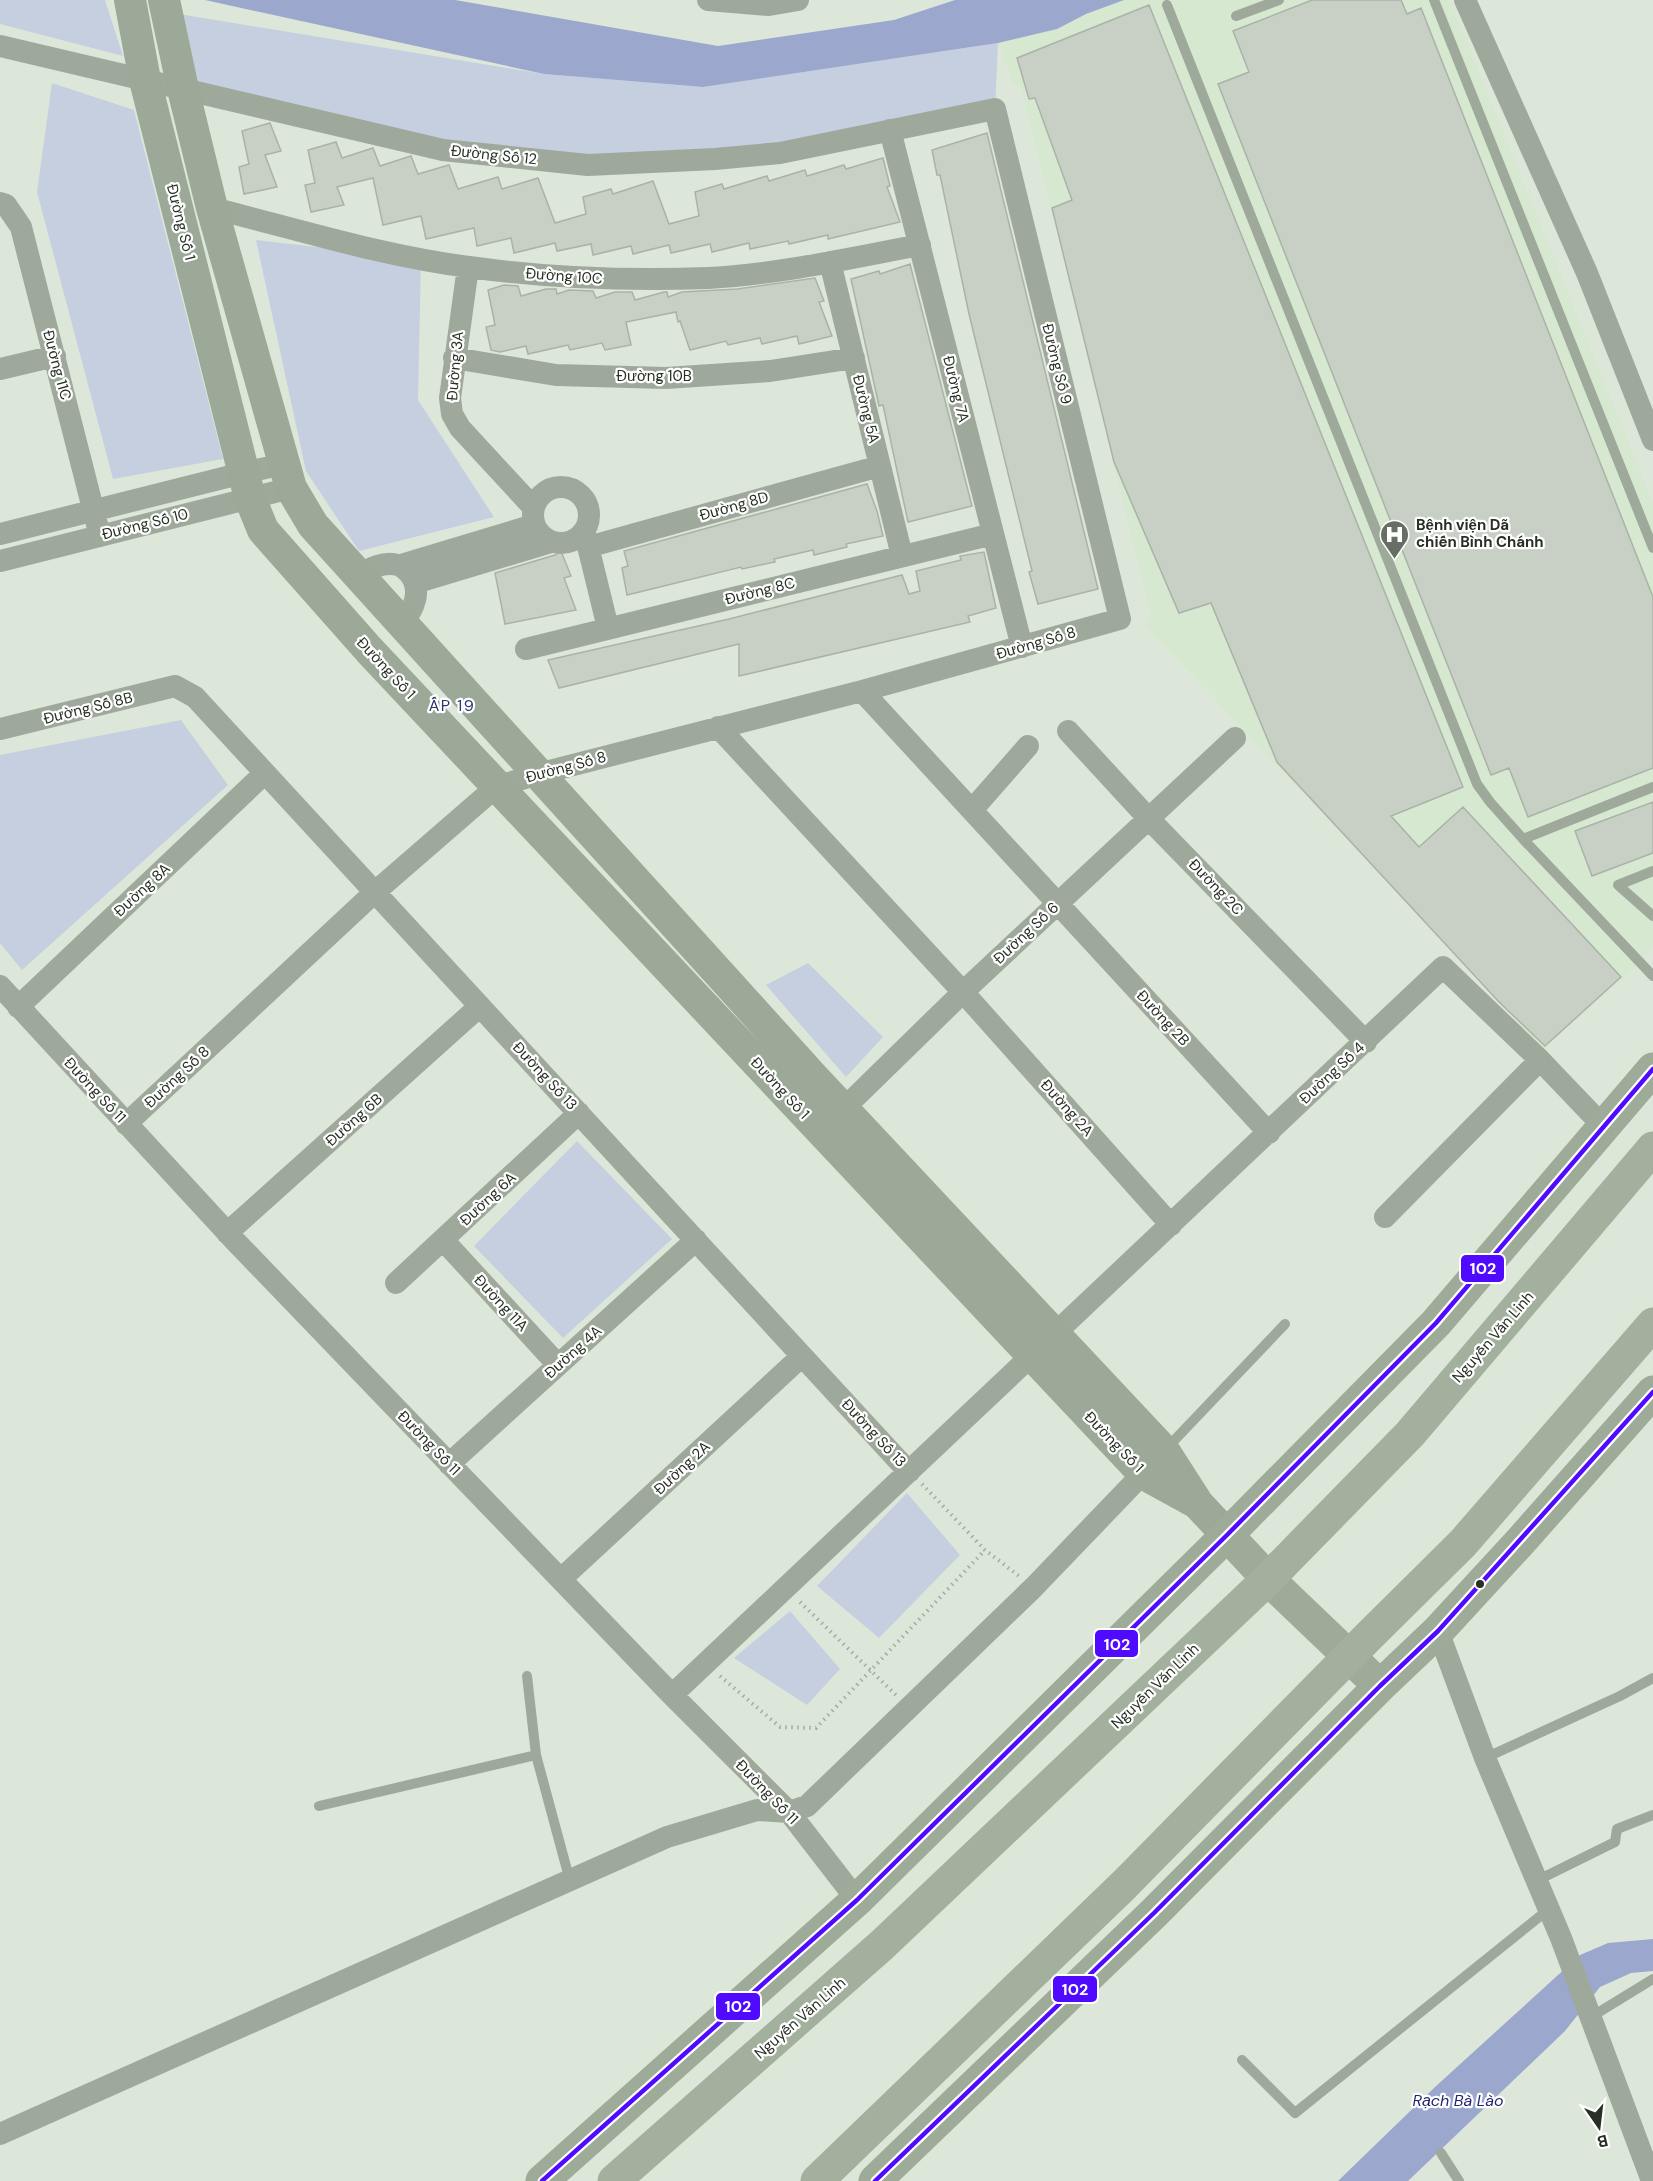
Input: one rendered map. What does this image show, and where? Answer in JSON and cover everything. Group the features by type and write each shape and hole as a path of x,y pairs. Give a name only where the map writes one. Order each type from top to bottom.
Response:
{"highway":[{"name":"Nguyễn Văn Linh","path":"614,2181 890,1937 1268,1579 1410,1434 1653,1148"},
{"path":"817,2181 1124,1886 1463,1543 1653,1324"}],"main road":[{"path":"542,2181 857,1900 1227,1535 1436,1323 1653,1069"},
{"path":"874,2181 1154,1913 1380,1686 1438,1631 1653,1392"},
{"path":"1227,1535 1268,1579 1380,1686"}],"street":[{"path":"708,0 770,2 798,0"},
{"path":"1465,0 1587,273 1653,440"},
{"name":"Đường Số 1","path":"131,4 145,80 246,485 263,530 370,651 496,787 1144,1474 1198,1504"},
{"name":"Đường Số 1","path":"166,6 183,89 212,208 287,476 313,525 844,1110 1164,1451 1198,1504"},
{"name":"Đường Số 12","path":"0,46 443,150 588,165 715,159 780,153 995,110"},
{"name":"Đường Số 9","path":"995,110 1120,620"},
{"name":"Đường 7A","path":"890,130 1022,647"},
{"name":"Đường 11C","path":"0,203 6,205 21,227 100,536"},
{"name":"Đường 10C","path":"212,208 351,243 468,267 592,279 710,278 794,268 920,245"},
{"name":"Đường 5A","path":"830,262 902,556"},
{"name":"Đường 3A","path":"468,267 454,358 450,398 452,414 460,428 534,516"},
{"path":"0,369 55,356"},
{"name":"Đường 10B","path":"454,358 556,375 666,378 770,371 854,358"},
{"name":"Đường 8D","path":"586,539 880,466"},
{"name":"Đường Số 10","path":"0,534 95,510 287,476"},
{"name":"Đường Số 10","path":"0,561 100,536 246,485"},
{"path":"551,542 538,532 534,516 538,499 545,491 554,488 573,489 587,503 590,513 586,539 608,628"},
{"path":"358,575 381,565 401,565 534,516"},
{"name":"Đường 8C","path":"526,649 993,534"},
{"path":"415,583 551,542 586,539"},
{"path":"370,651 401,624 409,615 414,604 415,583 401,565"},
{"name":"Đường Số 8","path":"126,1124 375,892 496,787 718,727 862,692 1120,620"},
{"name":"Đường Số 8B","path":"0,729 175,686"},
{"name":"Đường Số 13","path":"175,686 195,697 909,1472"},
{"name":"Đường 2B","path":"862,692 1269,1133"},
{"name":"Đường 2A","path":"718,727 963,992 1171,1225"},
{"name":"Đường 2C","path":"1068,731 1149,819 1366,1041"},
{"name":"Đường Số 6","path":"820,1131 963,992 1235,738"},
{"path":"972,810 1028,746"},
{"name":"Đường 8A","path":"18,1007 265,773"},
{"name":"Đường Số 4","path":"672,1695 1443,967 1540,1060 1604,1127"},
{"name":"Đường Số 11","path":"0,987 227,1233 672,1695 789,1812 857,1900"},
{"name":"Đường 6B","path":"227,1233 480,1006"},
{"path":"1385,1217 1540,1060"},
{"name":"Đường 6A","path":"396,1283 444,1241 579,1113"},
{"name":"Đường 4A","path":"449,1464 696,1240"},
{"name":"Đường 11A","path":"444,1241 558,1365"},
{"name":"Đường 2A","path":"561,1579 802,1356"},
{"path":"0,2134 667,1837 757,1810 789,1812 807,1806 1034,1587 1164,1451"},
{"path":"1198,1504 1227,1535"},
{"path":"1438,1631 1485,1758 1562,1938 1652,2181"}],"lane":[{"path":"1236,16 1280,0"},
{"path":"1434,0 1653,548"},
{"path":"1167,5 1472,772 1483,794 1653,976"},
{"path":"1523,839 1653,787"},
{"path":"1653,871 1618,885 1653,916"},
{"path":"1164,1451 1285,1324"},
{"path":"527,1676 536,1755 570,1882"},
{"path":"1485,1758 1620,1696 1653,1678"},
{"path":"319,1806 536,1755"},
{"path":"1536,1881 1615,1842 1617,1829 1653,1815"},
{"path":"1242,2060 1295,2113 1549,1909"},
{"path":"1591,2017 1653,1980"},
{"path":"1441,2153 1459,2181"}],"path":[{"path":"909,1472 985,1550 1034,1587"},
{"path":"706,1663 780,1727 816,1728 985,1550"},
{"path":"786,1588 910,1708"}],"shaded area":[{"path":"0,0 105,0 123,56 0,24"},
{"name":"Bệnh viện Dã chiến Bình Chánh","path":"1124,0 1450,0 1653,502 1653,945 1627,976 1543,1049 1146,626 1151,616 1021,88 1012,82 998,43 1057,29 1086,14"},
{"path":"167,12 544,74 703,87 998,43 995,109 715,159 443,150 183,89"},
{"path":"52,83 134,110 223,459 113,479 37,192"},
{"path":"256,240 421,259 418,400 494,517 359,551 306,471"},
{"path":"181,720 228,785 22,970 0,943 0,755"},
{"path":"808,963 883,1037 846,1077 766,985"},
{"path":"577,1141 672,1239 563,1338 474,1246"},
{"path":"907,1493 960,1555 879,1638 817,1586"},
{"path":"790,1611 840,1669 807,1705 734,1658"}],"water":[{"path":"205,0 455,0 718,46 894,20 955,0 1124,0 1086,14 1057,29 998,43 703,87 544,74"},
{"name":"Rạch Bà Lào","path":"1653,1939 1653,1971 1631,1973 1600,1987 1565,2031 1408,2181 1338,2181 1435,2087 1580,1955 1608,1943"}],"building":[{"path":"1312,0 1401,0 1407,14 1421,8 1653,597 1653,768 1528,817 1509,768 1491,775 1218,84 1249,72 1233,31"},
{"path":"1149,5 1463,787 1391,816 1419,847 1463,807 1621,977 1545,1046 1499,1002 1277,762 1211,603 1179,613 1114,462 1052,208 1072,200 1035,98 1029,99 1017,58"},
{"path":"270,123 281,151 265,155 277,187 244,194 239,167 249,164 242,131"},
{"path":"987,133 1098,589 1038,604 1029,572 1032,571 969,314 940,175 937,175 932,150"},
{"path":"336,142 342,158 373,148 380,166 411,156 418,174 449,165 458,189 498,177 502,189 538,178 555,223 586,214 583,197 611,189 613,194 653,181 669,224 699,216 695,192 722,184 724,189 767,176 769,181 805,170 807,176 844,165 846,169 883,158 890,186 887,187 900,222 828,239 828,235 789,244 788,241 750,249 749,243 712,252 710,244 671,253 669,245 633,254 631,246 593,255 591,244 557,251 555,243 514,253 511,238 477,246 474,228 426,239 421,216 383,225 373,178 337,187 344,205 311,212 305,185 315,183 308,150"},
{"path":"910,264 972,506 908,522 883,405 879,406 851,279 879,271 880,274"},
{"path":"815,278 824,301 819,302 832,336 799,344 797,336 762,344 760,338 728,345 726,341 690,350 676,312 626,322 631,345 605,350 602,343 570,350 568,345 528,354 526,346 500,352 491,350 486,327 495,325 488,290 504,285 518,286 521,296 546,289 556,289 557,294 569,290 593,291 596,298 615,292 632,292 635,300 664,292 667,292 668,297 682,292 737,289"},
{"path":"867,484 883,536 846,544 847,547 814,555 813,550 774,559 775,562 742,569 741,567 627,595 622,568 628,566 624,551"},
{"path":"561,551 571,576 564,578 576,610 505,624 495,573 555,555"},
{"path":"984,552 996,608 968,616 970,622 739,676 739,644 559,688 548,660 729,619 902,575 909,594 920,591 916,571 961,560 960,556"},
{"path":"1653,802 1653,853 1592,876 1575,831"}],"transit line":[{"name":"102","path":"542,2181 857,1900 1227,1535 1436,1323 1653,1069"},
{"name":"102","path":"875,2181 1154,1913 1380,1686 1438,1631 1653,1392"}],"place":[{"name":"Bệnh viện Dã chiến Bình Chánh","path":"1395,560"}],"district":[{"name":"ẤP 19","path":"452,705"}]}
